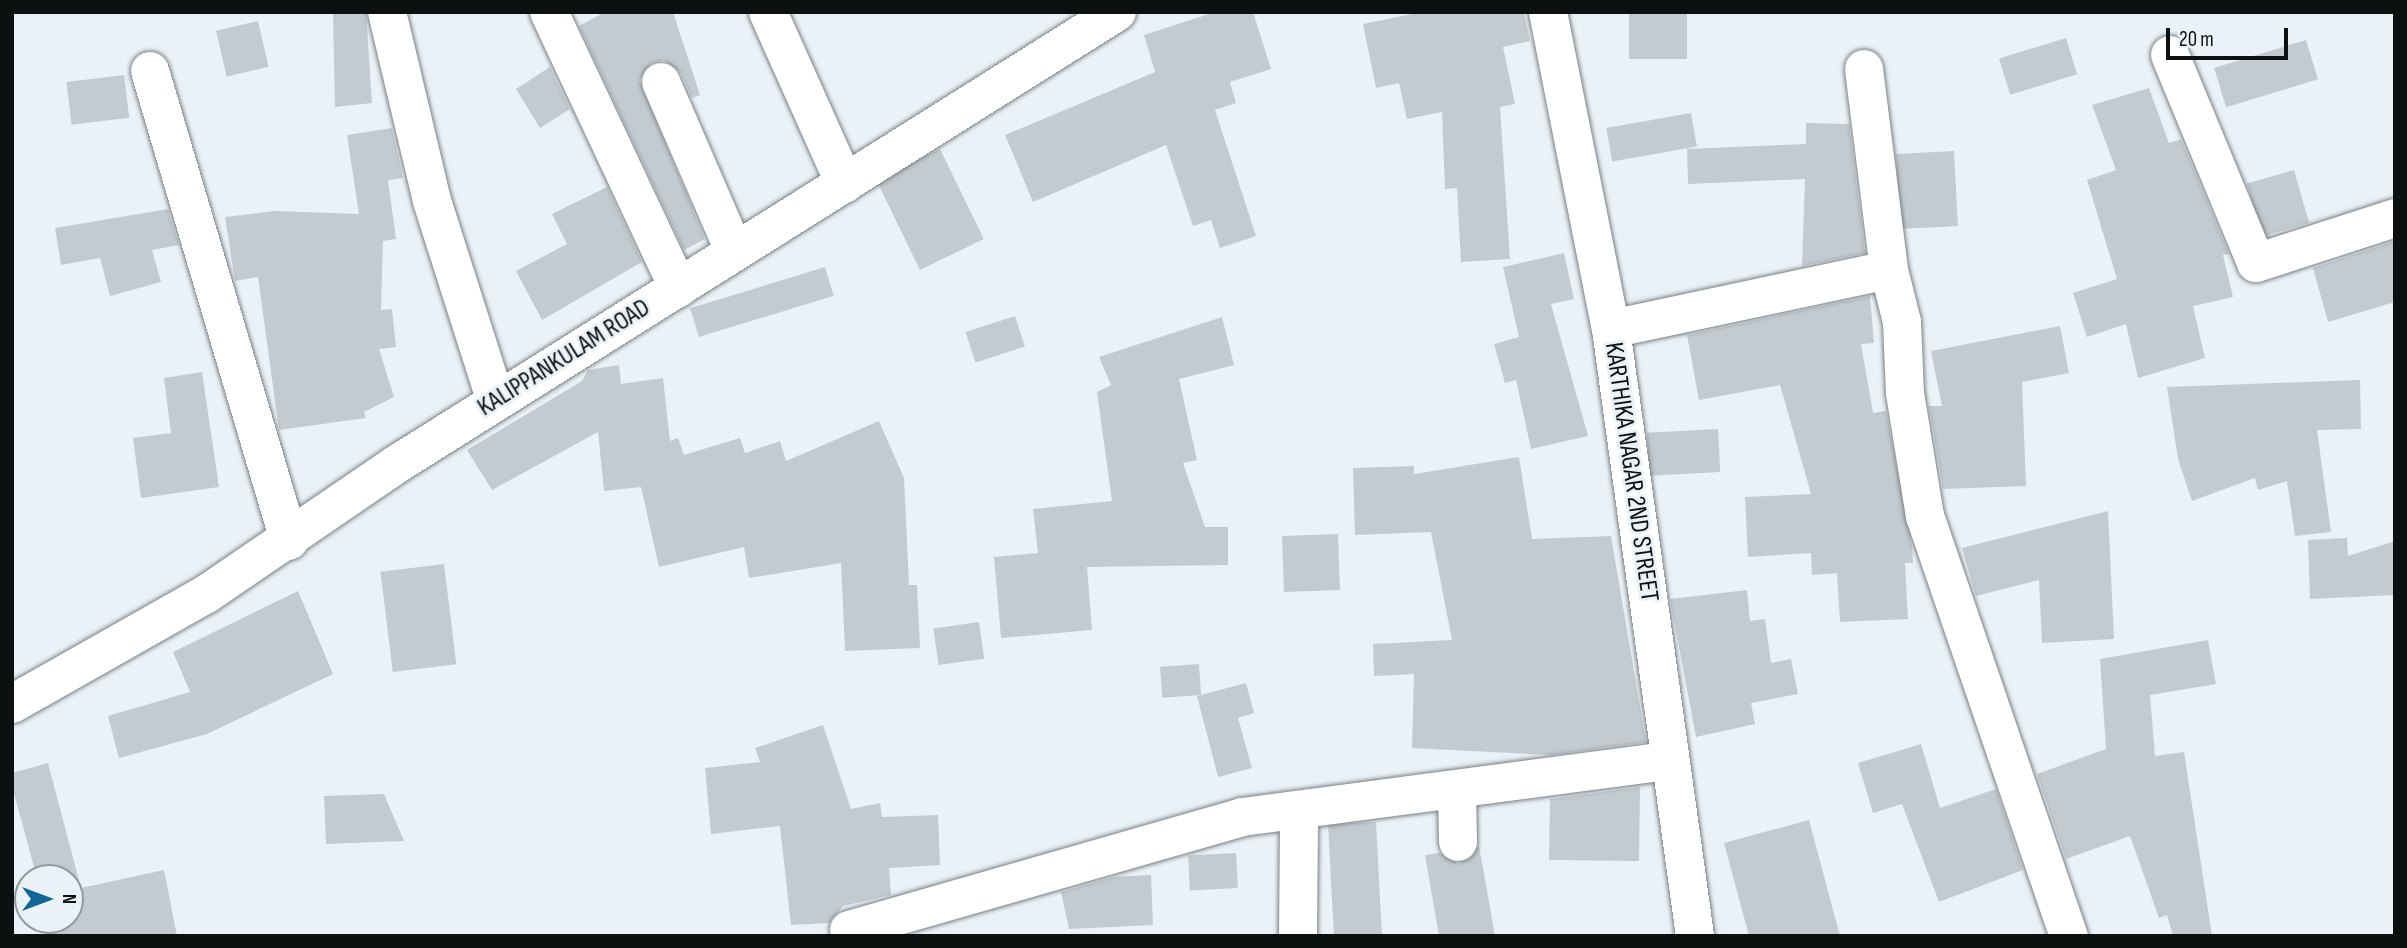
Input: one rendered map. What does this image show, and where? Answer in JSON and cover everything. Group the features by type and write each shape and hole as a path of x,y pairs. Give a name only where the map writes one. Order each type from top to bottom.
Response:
{"street":[{"path":"387,12 432,201 496,401"},
{"path":"549,12 678,288"},
{"path":"768,12 845,184"},
{"name":"KALIPPANKULAM ROAD","path":"12,704 289,541 496,401 845,184 1061,26 1117,12"},
{"name":"KARTHIKA NAGAR 2ND STREET","path":"1548,12 1611,329 1695,936"},
{"path":"2170,55 2256,263 2395,218"},
{"path":"1864,69 1889,270 1902,322 1925,516 2069,936"},
{"path":"150,71 289,541"},
{"path":"661,82 734,251"},
{"path":"1611,329 1889,270"},
{"path":"849,930 1242,817 1670,761"},
{"path":"1457,790 1458,842"},
{"path":"1298,936 1299,810"}],"building":[{"path":"333,12 366,12 372,103 335,107"},
{"path":"605,12 673,12 700,95 692,98 681,73 664,60 652,62 639,80 705,239 684,250 579,26"},
{"path":"1215,12 1253,12 1271,69 1230,82 1236,103 1215,110 1256,236 1220,248 1211,220 1193,226 1166,145 1033,202 1005,135 1155,72 1144,35"},
{"path":"1422,12 1524,12 1530,41 1503,47 1515,104 1500,107 1510,259 1461,262 1457,188 1445,189 1442,112 1407,119 1399,83 1376,88 1363,24"},
{"path":"1629,12 1687,12 1687,59 1629,59"},
{"path":"258,21 269,67 227,76 216,31"},
{"path":"2066,38 2077,74 2010,95 1999,58"},
{"path":"2306,40 2318,79 2226,107 2214,68"},
{"path":"550,67 570,109 540,128 516,89"},
{"path":"124,75 129,118 72,125 66,82"},
{"path":"2149,88 2169,143 2181,139 2229,254 2223,255 2233,297 2193,306 2205,358 2138,378 2126,324 2087,337 2073,293 2117,279 2087,180 2116,170 2092,105"},
{"path":"1691,113 1697,146 1612,161 1606,128"},
{"path":"1806,123 1849,124 1865,253 1802,266 1805,179 1688,184 1687,149 1806,144"},
{"path":"392,128 403,178 388,180 396,239 383,241 381,310 392,309 396,347 379,349 394,397 364,412 366,418 279,430 258,277 235,281 225,217 274,211 359,214 347,135"},
{"path":"940,149 984,239 920,270 876,180"},
{"path":"1954,151 1958,226 1900,229 1896,154"},
{"path":"2294,170 2309,223 2262,236 2247,184"},
{"path":"607,187 642,262 542,320 516,271 567,244 552,214"},
{"path":"168,209 179,245 152,250 161,282 110,296 100,258 61,265 55,228"},
{"path":"2395,241 2395,302 2328,322 2313,268"},
{"path":"1564,253 1574,299 1551,304 1588,436 1531,449 1516,380 1505,383 1494,344 1519,337 1503,267"},
{"path":"825,267 834,296 699,337 690,308"},
{"path":"1870,296 1874,343 1861,344 1873,413 1886,411 1912,546 1913,563 1905,563 1908,619 1840,622 1837,573 1812,575 1811,553 1748,557 1745,497 1811,494 1780,385 1699,400 1687,335"},
{"path":"1015,316 1025,346 975,363 966,332"},
{"path":"1222,317 1234,365 1179,379 1197,460 1183,463 1205,527 1228,527 1228,565 1087,567 1092,630 1001,638 994,557 1038,553 1033,509 1112,501 1097,392 1111,385 1099,357"},
{"path":"2060,326 2069,373 2022,382 2026,486 1943,489 1929,406 1942,406 1931,351"},
{"path":"619,365 621,384 663,378 670,441 678,438 684,455 740,438 745,453 780,441 786,461 879,421 904,478 909,585 917,585 920,648 845,651 841,563 749,578 744,547 659,567 641,487 604,491 598,432 492,490 467,450 582,381 588,370"},
{"path":"202,372 219,487 141,498 133,438 171,433 164,378"},
{"path":"2360,380 2361,429 2317,430 2331,532 2295,536 2287,481 2258,490 2255,478 2192,501 2178,459 2167,387"},
{"path":"1718,429 1720,472 1649,476 1647,433"},
{"path":"1519,457 1532,539 1611,536 1646,742 1551,755 1412,748 1414,674 1374,676 1373,644 1452,640 1431,532 1355,535 1353,468 1414,466 1414,474"},
{"path":"2108,511 2114,639 2042,643 2039,580 1976,596 1962,548"},
{"path":"1338,534 1340,590 1284,592 1282,536"},
{"path":"2347,538 2348,556 2395,541 2395,595 2310,599 2308,540"},
{"path":"444,564 456,664 393,672 380,572"},
{"path":"1747,590 1750,621 1765,619 1771,663 1791,659 1798,694 1751,703 1755,724 1696,737 1670,599"},
{"path":"298,591 333,674 207,734 119,758 108,716 190,692 173,652"},
{"path":"979,622 984,659 939,665 933,628"},
{"path":"2208,640 2216,684 2150,695 2155,756 2184,752 2212,936 2173,936 2167,915 2159,918 2130,836 2066,859 2037,774 2106,749 2100,659"},
{"path":"1199,664 1201,695 1162,698 1160,667"},
{"path":"1246,683 1254,713 1238,718 1252,768 1218,777 1197,696"},
{"path":"823,725 851,809 880,803 882,817 938,815 940,865 889,868 891,895 843,906 829,923 791,925 780,826 711,834 705,768 760,762 755,748"},
{"path":"1921,744 1940,808 1996,789 2023,870 1939,902 1902,804 1873,813 1858,763"},
{"path":"48,763 75,864 33,864 12,786 12,773"},
{"path":"1640,787 1639,861 1549,860 1550,799"},
{"path":"384,794 404,841 326,844 324,796"},
{"path":"1809,820 1840,936 1749,936 1724,843"},
{"path":"1376,822 1382,936 1334,936 1328,825"},
{"path":"1479,846 1495,936 1439,936 1425,855 1439,853 1459,864"},
{"path":"1236,853 1238,888 1190,890 1188,856"},
{"path":"164,870 177,936 52,936 84,934 84,887"},
{"path":"1151,875 1153,925 1069,929 1061,892 1113,877"}]}
